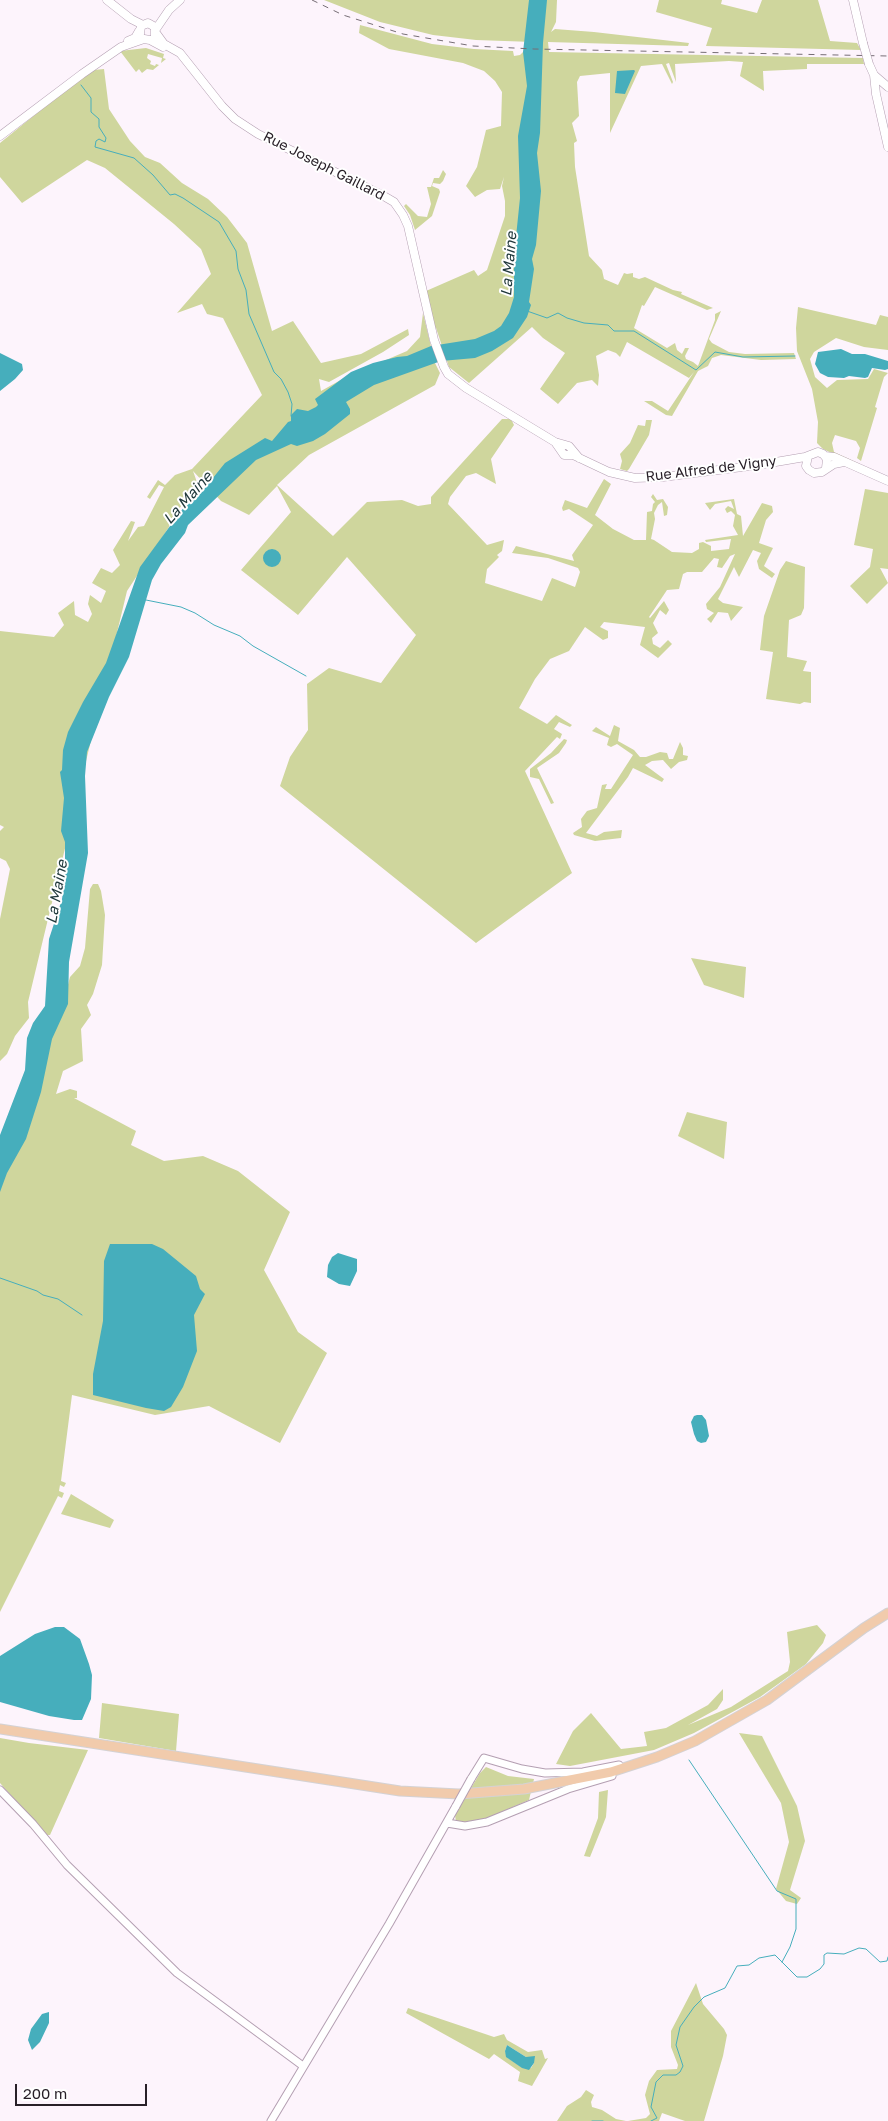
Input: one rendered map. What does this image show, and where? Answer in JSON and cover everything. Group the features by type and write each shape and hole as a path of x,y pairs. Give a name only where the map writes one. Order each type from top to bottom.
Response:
{"main road":[{"path":"107,0 147,29"},
{"path":"147,40 147,29 175,0"},
{"path":"82,74 112,49 135,38 147,29 180,0"},
{"path":"852,0 869,64 874,75 876,94 888,147"},
{"path":"147,29 147,40"},
{"name":"Rue Joseph Gaillard","path":"147,29 164,44 180,53 213,96 235,119 251,130 382,195 397,206 408,226 434,340 444,367"},
{"path":"0,136 121,47 147,40 174,50"},
{"path":"874,75 888,87"},
{"name":"Rue Alfred de Vigny","path":"444,367 453,379 580,458 615,474 641,478 808,456"},
{"path":"844,462 834,464 822,472 814,474 806,466 808,456 818,452 825,456 834,457 888,481"},
{"path":"825,456 828,462 826,468"},
{"name":"Rue Alfred de Vigny","path":"788,460 799,462 806,466"},
{"path":"0,1728 381,1788 459,1794 524,1789 586,1778 628,1767 686,1745 752,1710 864,1628 888,1613"}],"street":[{"path":"271,2121 389,1924 484,1758 522,1769 545,1773 583,1772 632,1762 639,1763"},
{"path":"447,1823 465,1826 500,1818 568,1789 624,1772 628,1767"},
{"path":"0,1790 33,1824 67,1866 177,1973 303,2066"}],"green space":[{"path":"324,0 557,0 556,22 551,32 555,29 594,32 689,43 688,46 548,42 549,52 863,58 864,64 807,64 807,69 763,71 764,91 740,76 743,62 675,64 676,82 669,63 666,64 673,82 672,84 662,64 641,66 610,133 610,73 580,76 577,82 579,116 572,123 577,141 574,143 575,167 589,256 602,270 604,279 618,285 624,273 633,273 633,277 639,279 645,277 673,290 682,292 681,294 713,308 707,310 655,287 644,306 642,305 634,328 667,348 675,343 677,350 682,354 685,348 689,348 685,356 686,359 698,366 715,320 715,314 721,311 709,339 712,343 729,352 745,354 794,353 796,359 761,360 721,355 712,358 708,366 698,371 672,416 666,415 644,401 652,401 668,411 694,372 689,378 627,342 620,357 608,350 596,356 599,375 598,386 592,380 577,383 558,404 540,389 565,353 543,338 532,327 469,383 449,367 436,328 433,327 426,291 474,270 478,276 487,270 505,216 502,186 504,177 500,189 487,190 475,197 466,186 477,167 486,130 501,126 502,92 495,81 484,71 463,63 389,49 359,33 360,25 432,44 513,51 514,56 520,55 533,42 476,40 433,35 380,22"},
{"path":"659,0 722,0 721,4 757,13 762,0 818,0 830,41 857,43 861,50 706,46 712,28 656,12"},
{"path":"146,48 164,54 163,58 166,59 161,63 162,58 148,54 147,58 151,61 150,64 159,65 153,70 147,69 142,73 139,69 136,72 120,51"},
{"path":"104,69 109,109 130,141 145,157 160,163 182,183 208,199 227,217 247,243 272,331 293,321 321,363 361,354 408,329 409,335 383,352 329,382 319,379 321,391 346,377 407,351 420,337 423,313 435,363 440,373 435,385 309,455 277,485 333,536 367,502 402,500 418,506 431,504 431,497 502,419 511,419 514,425 491,459 496,484 476,473 466,476 450,497 448,504 487,545 504,540 502,551 497,555 499,557 487,569 485,583 542,601 552,578 575,587 580,572 578,568 548,558 512,553 516,546 574,561 572,555 593,525 569,509 563,511 562,508 565,500 587,508 604,479 611,484 595,515 613,529 634,540 646,540 647,512 652,511 655,502 651,497 653,494 657,500 663,499 668,507 667,515 664,516 662,502 658,505 654,513 655,519 651,539 672,552 692,553 699,549 699,543 703,542 711,546 711,551 729,549 731,539 706,542 705,540 738,535 733,526 735,515 731,511 727,513 725,509 728,506 734,509 731,501 715,504 710,510 705,503 734,499 737,514 741,516 743,536 762,503 772,506 773,512 766,520 759,543 773,548 764,566 775,574 772,578 759,569 757,561 761,553 753,550 739,577 734,567 718,599 723,603 743,607 731,621 728,613 718,612 711,623 707,619 714,613 707,609 706,604 720,587 735,554 730,556 722,568 717,567 719,559 714,558 702,572 687,572 683,574 679,589 667,590 649,617 664,601 669,610 666,615 660,610 653,623 658,633 652,638 653,644 660,648 668,640 672,644 658,658 640,645 645,627 604,622 600,627 608,631 608,638 603,640 585,627 569,651 550,659 535,679 519,708 547,724 556,715 572,725 570,727 559,722 554,729 562,734 560,739 557,737 525,771 572,873 476,943 280,786 290,757 308,730 307,684 329,668 381,683 416,635 347,557 298,615 241,570 291,512 277,486 249,515 221,501 193,471 198,485 171,519 169,527 127,591 28,1002 29,1018 15,1036 7,1054 0,1061 0,919 10,869 6,861 0,858 0,831 4,827 0,825 0,631 54,637 64,625 58,613 74,601 75,615 88,622 92,614 88,604 90,595 101,603 106,591 92,583 101,568 112,573 120,565 113,550 131,521 135,522 128,541 138,527 144,526 164,487 159,485 150,499 147,497 158,480 165,485 175,475 192,469 262,395 223,318 207,314 202,304 177,313 211,274 201,249 174,224 105,168 87,160 22,203 0,177 0,143 68,88 94,70"},
{"path":"443,170 446,174 443,181 440,184 433,183 432,186 439,189 440,192 432,216 415,230 410,215 404,206 406,204 418,216 427,217 431,204 427,187 431,187 434,178 439,178"},
{"path":"798,307 876,325 880,315 888,317 888,350 864,347 836,338 814,352 810,359 815,377 827,388 837,380 868,379 874,369 888,373 884,377 861,461 857,458 860,448 856,441 835,435 832,443 834,452 860,464 864,468 823,449 817,443 818,422 812,389 797,351 796,328"},
{"path":"646,420 652,420 649,435 629,469 627,471 620,469 622,461 620,454 630,443 638,425 645,426"},
{"path":"865,489 888,493 888,569 880,568 888,583 867,604 850,586 870,567 873,549 854,545"},
{"path":"786,561 805,567 804,608 801,615 789,620 787,657 807,661 803,671 811,672 811,703 804,702 800,704 766,699 773,652 760,650 764,616 780,570"},
{"path":"614,725 620,728 618,741 634,750 640,757 660,752 667,753 669,759 673,759 680,742 683,748 683,755 688,756 687,760 679,762 671,769 663,760 652,761 645,765 664,779 662,782 633,768 586,833 597,836 604,832 622,830 621,838 595,841 574,835 573,833 582,827 581,819 587,811 597,808 602,785 607,784 605,789 611,789 633,755 617,744 611,747 607,745 609,738 592,731 596,727 610,736"},
{"path":"564,739 567,740 566,743 559,753 537,768 554,803 551,804 539,779 530,777 530,769 551,753"},
{"path":"93,884 98,884 101,891 105,915 102,965 93,994 87,1005 91,1015 81,1029 83,1061 63,1071 56,1094 70,1089 77,1091 77,1098 74,1098 136,1131 131,1145 164,1161 203,1156 238,1171 290,1212 264,1270 298,1332 327,1353 280,1443 209,1406 155,1415 72,1395 61,1481 66,1483 64,1487 60,1485 59,1491 64,1493 62,1498 58,1496 0,1612 0,1178 60,1015 70,977 80,966 85,948 90,889"},
{"path":"691,958 746,967 744,998 704,985"},
{"path":"687,1112 727,1122 724,1159 678,1136"},
{"path":"71,1494 114,1520 110,1528 61,1514"},
{"path":"817,1625 826,1635 823,1643 806,1664 760,1697 694,1733 654,1750 570,1766 556,1764 573,1731 591,1713 621,1749 647,1746 644,1732 666,1728 708,1705 723,1689 723,1700 717,1709 688,1725 731,1707 788,1671 790,1662 787,1632"},
{"path":"102,1703 179,1714 176,1751 99,1738"},
{"path":"739,1733 762,1736 797,1806 805,1841 790,1890 801,1898 797,1904 786,1901 776,1889 789,1842 781,1803"},
{"path":"0,1738 88,1750 50,1835 46,1835 0,1783"},
{"path":"486,1767 508,1776 534,1779 529,1800 483,1820 464,1823 456,1822 455,1815 480,1773"},
{"path":"608,1790 606,1817 590,1857 584,1856 598,1818 599,1792"},
{"path":"696,1983 703,2004 727,2035 723,2056 704,2121 685,2121 662,2113 659,2121 628,2121 646,2118 650,2114 645,2095 649,2081 657,2070 677,2069 678,2065 671,2047 671,2031"},
{"path":"408,2008 494,2037 504,2034 507,2040 528,2052 542,2050 545,2059 548,2058 532,2086 518,2081 520,2072 494,2054 489,2059 406,2013","holes":["507,2045 526,2057 532,2057 534,2063 531,2068 523,2068 508,2058 505,2051"]},
{"path":"586,2090 594,2095 591,2102 592,2107 602,2110 616,2119 626,2121 557,2121 567,2106 581,2097"}],"water":[{"path":"529,0 547,0 543,43 540,133 537,153 541,191 536,245 532,259 534,269 529,302 531,305 527,317 513,338 492,351 475,358 441,361 374,385 346,402 350,409 350,414 325,434 313,441 297,446 291,444 256,460 188,525 185,533 161,564 152,580 129,657 109,697 87,752 85,776 88,853 69,962 68,1004 52,1039 41,1092 26,1139 7,1173 0,1192 0,1135 25,1070 27,1038 33,1023 45,1006 49,939 62,899 65,878 65,842 61,831 64,798 60,772 62,770 63,750 68,732 106,663 140,567 189,501 204,489 225,463 265,438 272,441 291,421 291,415 297,409 308,411 316,407 318,405 315,399 351,372 373,363 407,356 431,346 475,339 501,326 509,313 514,297 514,256 520,198 518,136 527,86 523,52"},
{"path":"634,70 625,94 615,93 617,71"},
{"path":"841,349 852,354 865,354 888,361 888,369 872,368 868,377 865,378 849,376 844,378 828,377 820,373 815,364 818,352"},
{"path":"0,353 22,364 23,370 0,391"},
{"path":"272,549 280,554 281,558 276,566 272,567 264,562 263,558 268,550"},
{"path":"110,1244 152,1244 163,1249 196,1276 200,1289 205,1294 194,1315 197,1351 183,1387 171,1407 164,1411 93,1395 93,1374 103,1321 104,1261"},
{"path":"338,1253 357,1259 357,1271 350,1286 339,1284 327,1277 328,1265 332,1257"},
{"path":"702,1415 706,1420 709,1436 706,1442 701,1443 697,1441 694,1434 691,1422 694,1416"},
{"path":"55,1627 64,1627 80,1639 89,1664 92,1675 91,1699 82,1720 49,1716 0,1702 0,1656 35,1634"},
{"path":"49,2012 49,2023 40,2042 32,2050 28,2040 31,2029 42,2014"},
{"path":"507,2045 526,2057 535,2056 534,2063 529,2070 522,2068 506,2057"}],"waterway":[{"path":"81,85 91,98 91,112 99,119 99,127 106,138 105,142 99,139 96,141 95,147 134,158 153,175 170,195 175,194 183,198 219,222 236,251 238,269 246,290 249,314 274,372 281,379 288,392 292,404 291,416"},
{"path":"527,311 547,318 558,313 584,323 608,325 614,331 634,331 696,370 715,352 743,357 795,356"},
{"path":"146,600 181,607 195,613 214,625 240,636 253,646 306,676"},
{"path":"0,1278 58,1299 82,1315"},
{"path":"689,1760 777,1891 796,1899 796,1929 790,1947 782,1962"},
{"path":"651,2121 657,2118 651,2107 656,2082 663,2075 676,2075 683,2066 676,2045 680,2027 694,2007 704,1997 725,1988 737,1966 749,1965 759,1958 775,1955 797,1977 807,1977 820,1969 824,1964 824,1955 827,1953 844,1954 859,1948 866,1949 880,1962 887,1961 888,1957"},
{"path":"592,2121 603,2121"}],"railway":[{"path":"312,0 343,15 403,34 473,46 534,49 888,56"}],"water label":[{"name":"La Maine","path":"509,264"},
{"name":"La Maine","path":"188,498"},
{"name":"La Maine","path":"57,892"}]}
